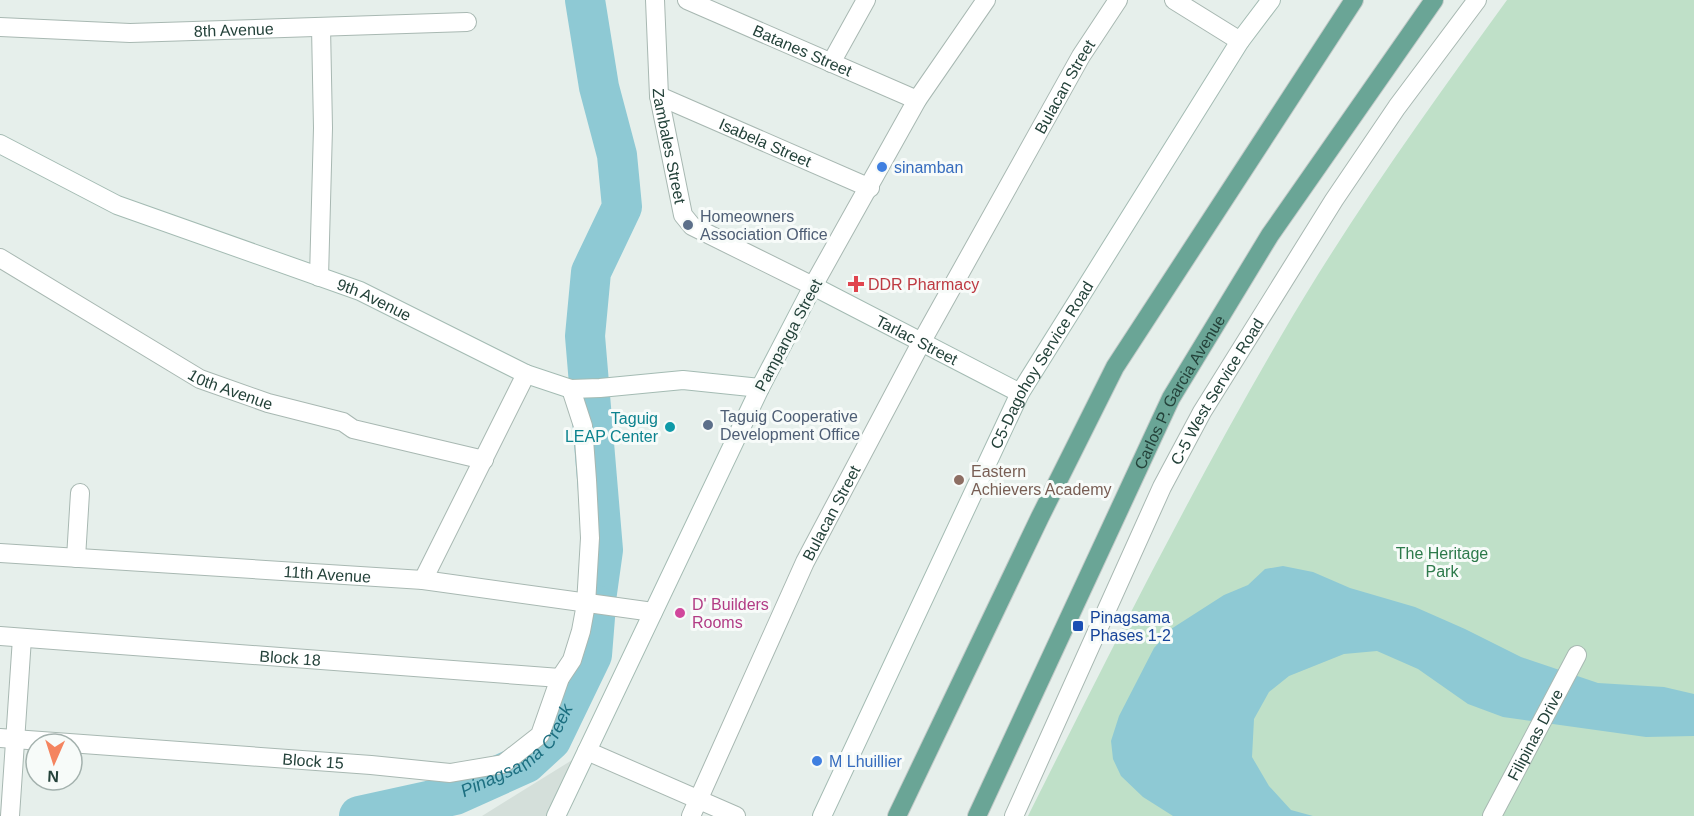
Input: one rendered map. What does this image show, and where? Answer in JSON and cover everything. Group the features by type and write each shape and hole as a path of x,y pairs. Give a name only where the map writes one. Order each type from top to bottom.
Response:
{"main road":[{"path":"897,816 1040,517 1115,367 1354,0"},
{"name":"Carlos P. Garcia Avenue","path":"977,816 1170,398 1270,235 1434,0"}],"street":[{"name":"Zambales Street","path":"655,0 659,96 683,215 692,226 813,286"},
{"name":"Batanes Street","path":"687,0 917,100"},
{"path":"831,63 866,0"},
{"name":"Pampanga Street","path":"556,816 760,388 813,286 870,188 917,100 986,0"},
{"name":"Bulacan Street","path":"695,808 805,562 922,341 1081,56 1118,0"},
{"path":"1174,0 1233,37"},
{"name":"C5-Dagohoy Service Road","path":"822,816 1020,393 1233,37 1270,0"},
{"name":"C-5 West Service Road","path":"1014,816 1162,487 1202,412 1334,200 1397,107 1477,0"},
{"name":"8th Avenue","path":"0,27 130,33 467,22"},
{"path":"319,277 323,128 321,27"},
{"name":"Isabela Street","path":"659,96 870,188"},
{"name":"9th Avenue","path":"0,144 117,206 360,291 526,374 576,389 683,380 760,388"},
{"name":"10th Avenue","path":"0,258 200,379 268,403 343,422 353,429 484,460"},
{"name":"Tarlac Street","path":"813,286 1020,393"},
{"path":"423,580 526,374"},
{"name":"Block 15","path":"7,738 450,773 503,764 540,735 560,678 572,660 581,631 586,604 590,538 583,426 576,389"},
{"path":"76,558 80,493"},
{"name":"11th Avenue","path":"0,553 423,580 653,612"},
{"name":"Block 18","path":"0,636 560,678"},
{"path":"10,816 7,738 22,638"},
{"name":"Filipinas Drive","path":"1492,816 1577,655"},
{"path":"587,751 695,808 736,816"}],"shaded area":[{"path":"577,757 546,816 482,816"}],"green space":[{"name":"The Heritage Park","path":"1507,0 1694,0 1694,816 1028,816 1182,514 1281,336 1362,207"}],"water":[{"path":"1283,566 1313,572 1350,588 1415,607 1521,657 1598,683 1664,687 1694,694 1694,736 1646,737 1503,717 1468,704 1418,669 1377,651 1344,654 1289,676 1269,692 1254,719 1252,757 1269,786 1291,810 1313,816 1173,816 1143,797 1121,776 1113,759 1111,741 1119,716 1154,648 1171,629 1224,595 1248,585 1265,569"}],"waterway":[{"path":"585,0 599,87 617,155 622,207 591,272 585,336 603,550 596,600"},
{"name":"Pinagsama Creek","path":"359,816 455,795 526,763 551,740 592,655 596,605"}],"place":[{"name":"sinamban","path":"882,167"},
{"name":"Homeowners Association Office","path":"688,225"},
{"name":"DDR Pharmacy","path":"856,284"},
{"name":"Taguig Cooperative Development Office","path":"708,425"},
{"name":"Taguig LEAP Center","path":"670,427"},
{"name":"Eastern Achievers Academy","path":"959,480"},
{"name":"D' Builders Rooms","path":"680,613"},
{"name":"Pinagsama Phases 1-2","path":"1078,626"},
{"name":"M Lhuillier","path":"817,761"}]}
